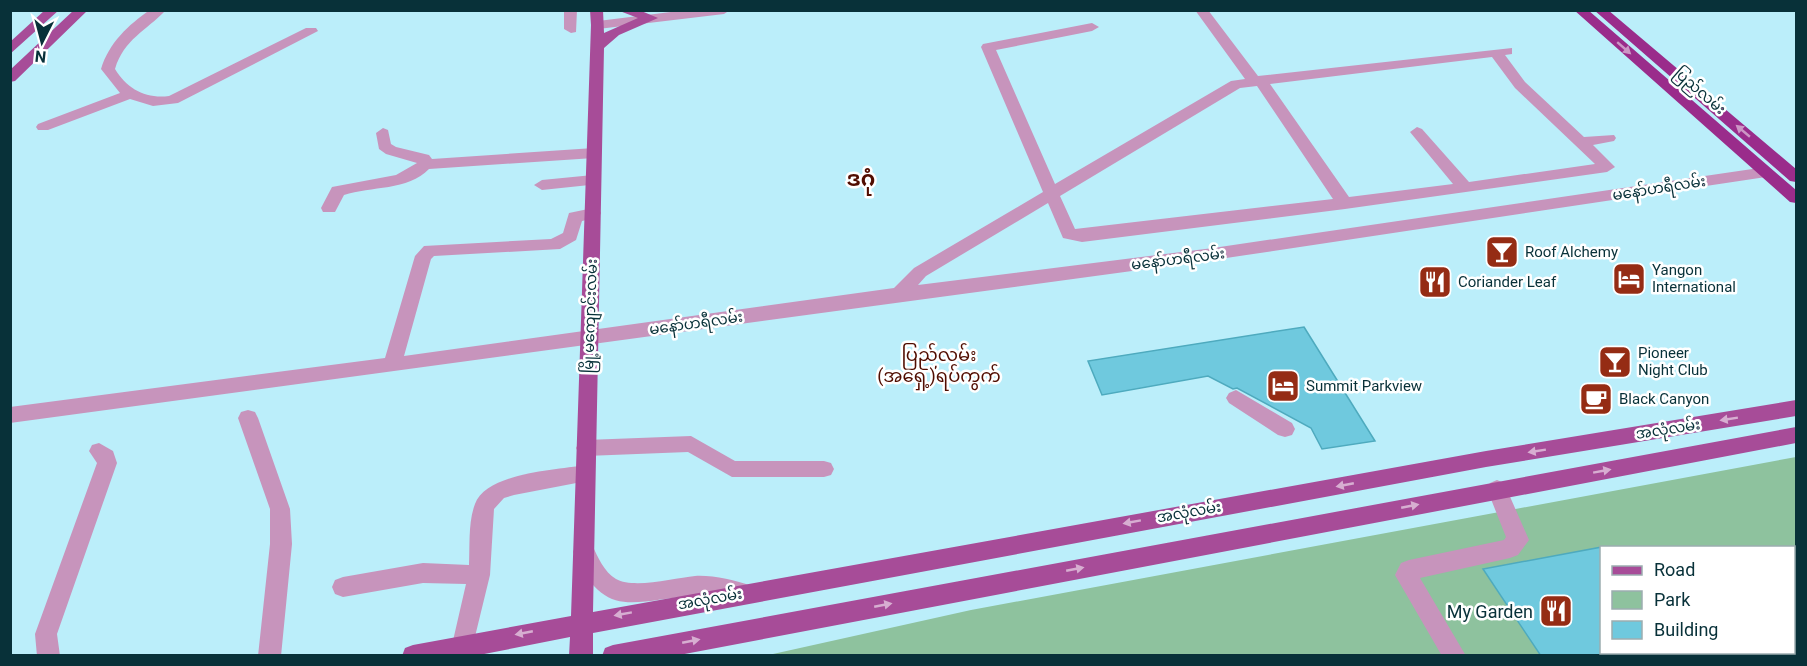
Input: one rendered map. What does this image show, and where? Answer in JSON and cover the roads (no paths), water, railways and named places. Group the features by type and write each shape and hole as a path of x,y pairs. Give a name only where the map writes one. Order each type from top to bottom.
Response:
{"highway":[{"name":"ပြည်လမ်း","path":"1580,10 1797,198"},
{"name":"ပြည်လမ်း","path":"1600,10 1793,171"}],"main road":[{"path":"10,50 53,10"},
{"path":"10,78 82,10"},
{"path":"623,10 651,18"},
{"name":"မြို့မကျောင်းလမ်း","path":"581,656 597,18"},
{"path":"597,47 614,32 651,18"},
{"name":"အလုံလမ်း","path":"412,656 582,622 1486,459 1793,413"},
{"name":"အလုံလမ်း","path":"613,656 1497,489 1797,435"}],"street":[{"path":"160,10 133,28 111,56 108,69 114,80 144,101 173,100 311,31"},
{"path":"570,10 571,29"},
{"path":"597,18 651,18 724,10"},
{"path":"1202,10 1257,80 1345,204"},
{"path":"899,294 920,272 1051,194 1236,84 1257,80 1501,52 1520,85 1607,167 1345,204 1075,236 1070,234 1051,194 988,47 1092,27"},
{"path":"43,127 132,93"},
{"path":"1417,132 1465,188"},
{"path":"329,208 338,190 387,182 422,169 425,164 424,158 391,151 384,146 383,133"},
{"path":"1579,142 1609,138"},
{"path":"425,164 594,153"},
{"name":"မနော်ဟရီလမ်း","path":"10,415 899,294 1213,254 1766,172"},
{"path":"542,185 593,180"},
{"path":"393,364 423,256 430,250 554,245 570,236 574,217 593,213"},
{"path":"1236,398 1284,429"},
{"path":"248,418 280,508 278,566 269,621 269,656"},
{"path":"586,448 691,444 732,469 824,469"},
{"path":"50,656 46,634 107,463 106,457 99,451"},
{"path":"463,645 479,575 484,506 497,492 513,486 585,474"},
{"path":"1455,656 1406,575 1409,570 1510,548 1518,540 1497,489"},
{"path":"584,552 596,575 612,590 645,593 698,586 743,593"},
{"path":"343,587 423,573 479,575"}],"place":[{"name":"Roof Alchemy","path":"1502,252"},
{"name":"Yangon International","path":"1629,279"},
{"name":"Coriander Leaf","path":"1435,282"},
{"name":"Pioneer Night Club","path":"1615,362"},
{"name":"Summit Parkview","path":"1283,386"},
{"name":"Black Canyon","path":"1596,399"},
{"name":"My Garden","path":"1556,611"}],"district":[{"name":"ဒဂုံ","path":"861,179"},
{"name":"ပြည်လမ်း (အရှေ့)ရပ်ကွက်","path":"939,364"}]}
